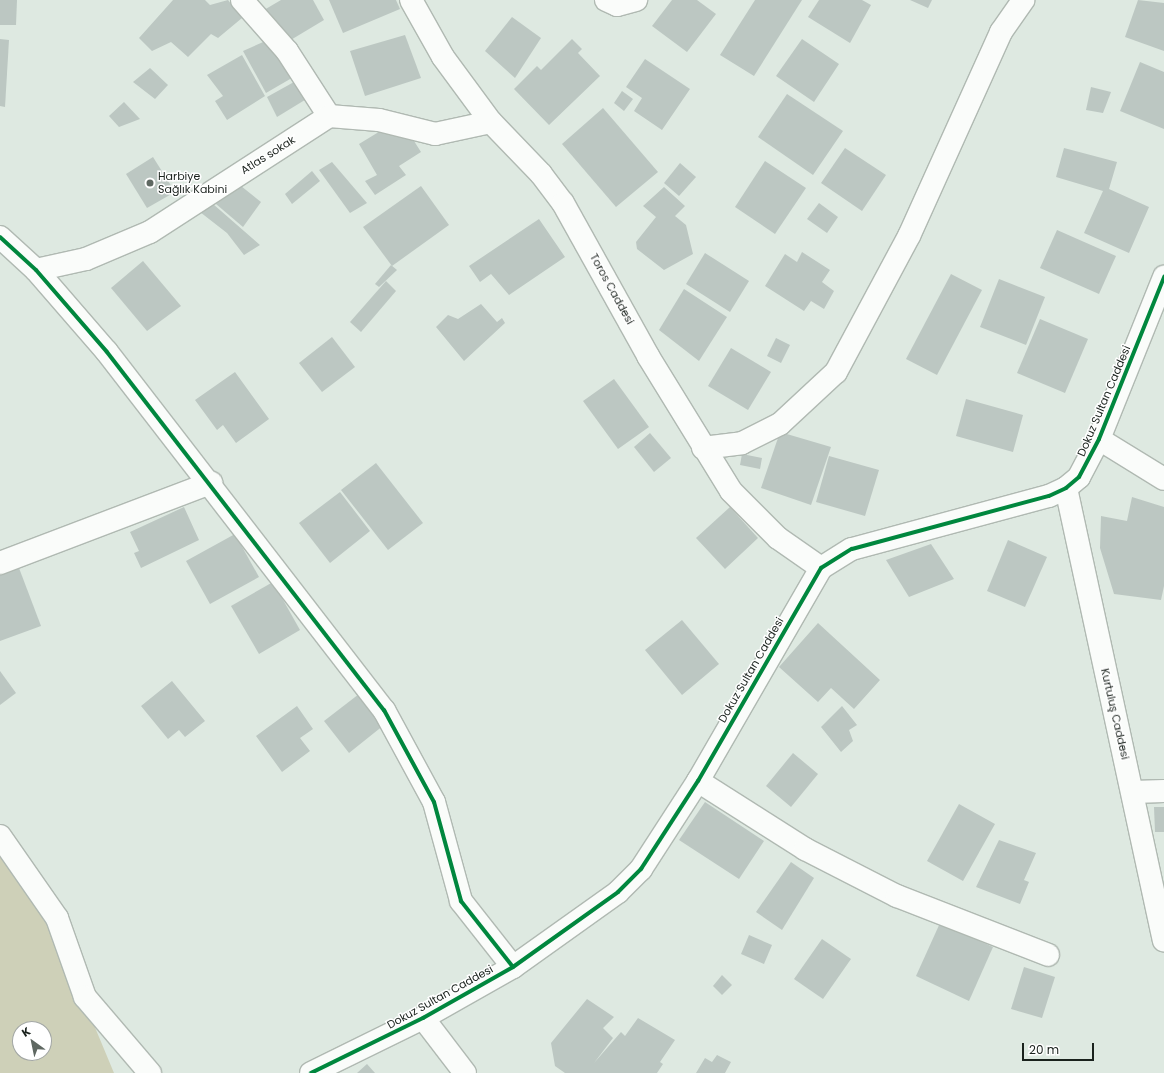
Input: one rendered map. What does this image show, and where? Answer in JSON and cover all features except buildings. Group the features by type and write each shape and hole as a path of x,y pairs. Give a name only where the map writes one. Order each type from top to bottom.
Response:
{"street":[{"path":"242,0 287,51 329,116 379,120 435,134 492,122"},
{"name":"Toros Caddesi","path":"411,0 443,57 492,122 542,174 563,203 703,448 749,513 821,568"},
{"path":"606,0 617,4 636,0"},
{"path":"703,448 742,443 780,424 836,372 909,236 1001,32 1024,0"},
{"name":"Atlas sokak","path":"36,270 86,259 150,232 329,116"},
{"path":"0,237 36,270 107,352 211,483 384,710 434,802 461,901 513,966"},
{"name":"Dokuz Sultan Caddesi","path":"311,1073 423,1018 513,966 618,892 641,868 698,781 821,568 852,549 1066,488 1078,477 1099,439 1164,277"},
{"path":"1099,439 1164,479"},
{"path":"0,563 211,483"},
{"name":"Kurtuluş Caddesi","path":"1066,488 1164,940"},
{"path":"698,781 806,849 897,896 1048,955"},
{"path":"1133,792 1164,791"},
{"path":"0,836 57,918 85,997 150,1073"},
{"path":"423,1018 465,1073"}],"green space":[{"path":"0,847 64,953 114,1073 0,1073"}],"cycle path":[{"path":"0,237 36,270 107,352 384,710 434,802 461,901 513,967"},
{"path":"311,1073 423,1018 513,967 618,892 641,869 698,781 821,568 852,549 1049,496 1066,488 1079,477 1099,439 1164,277"}],"place":[{"name":"Harbiye Sağlık Kabini","path":"150,183"}]}
